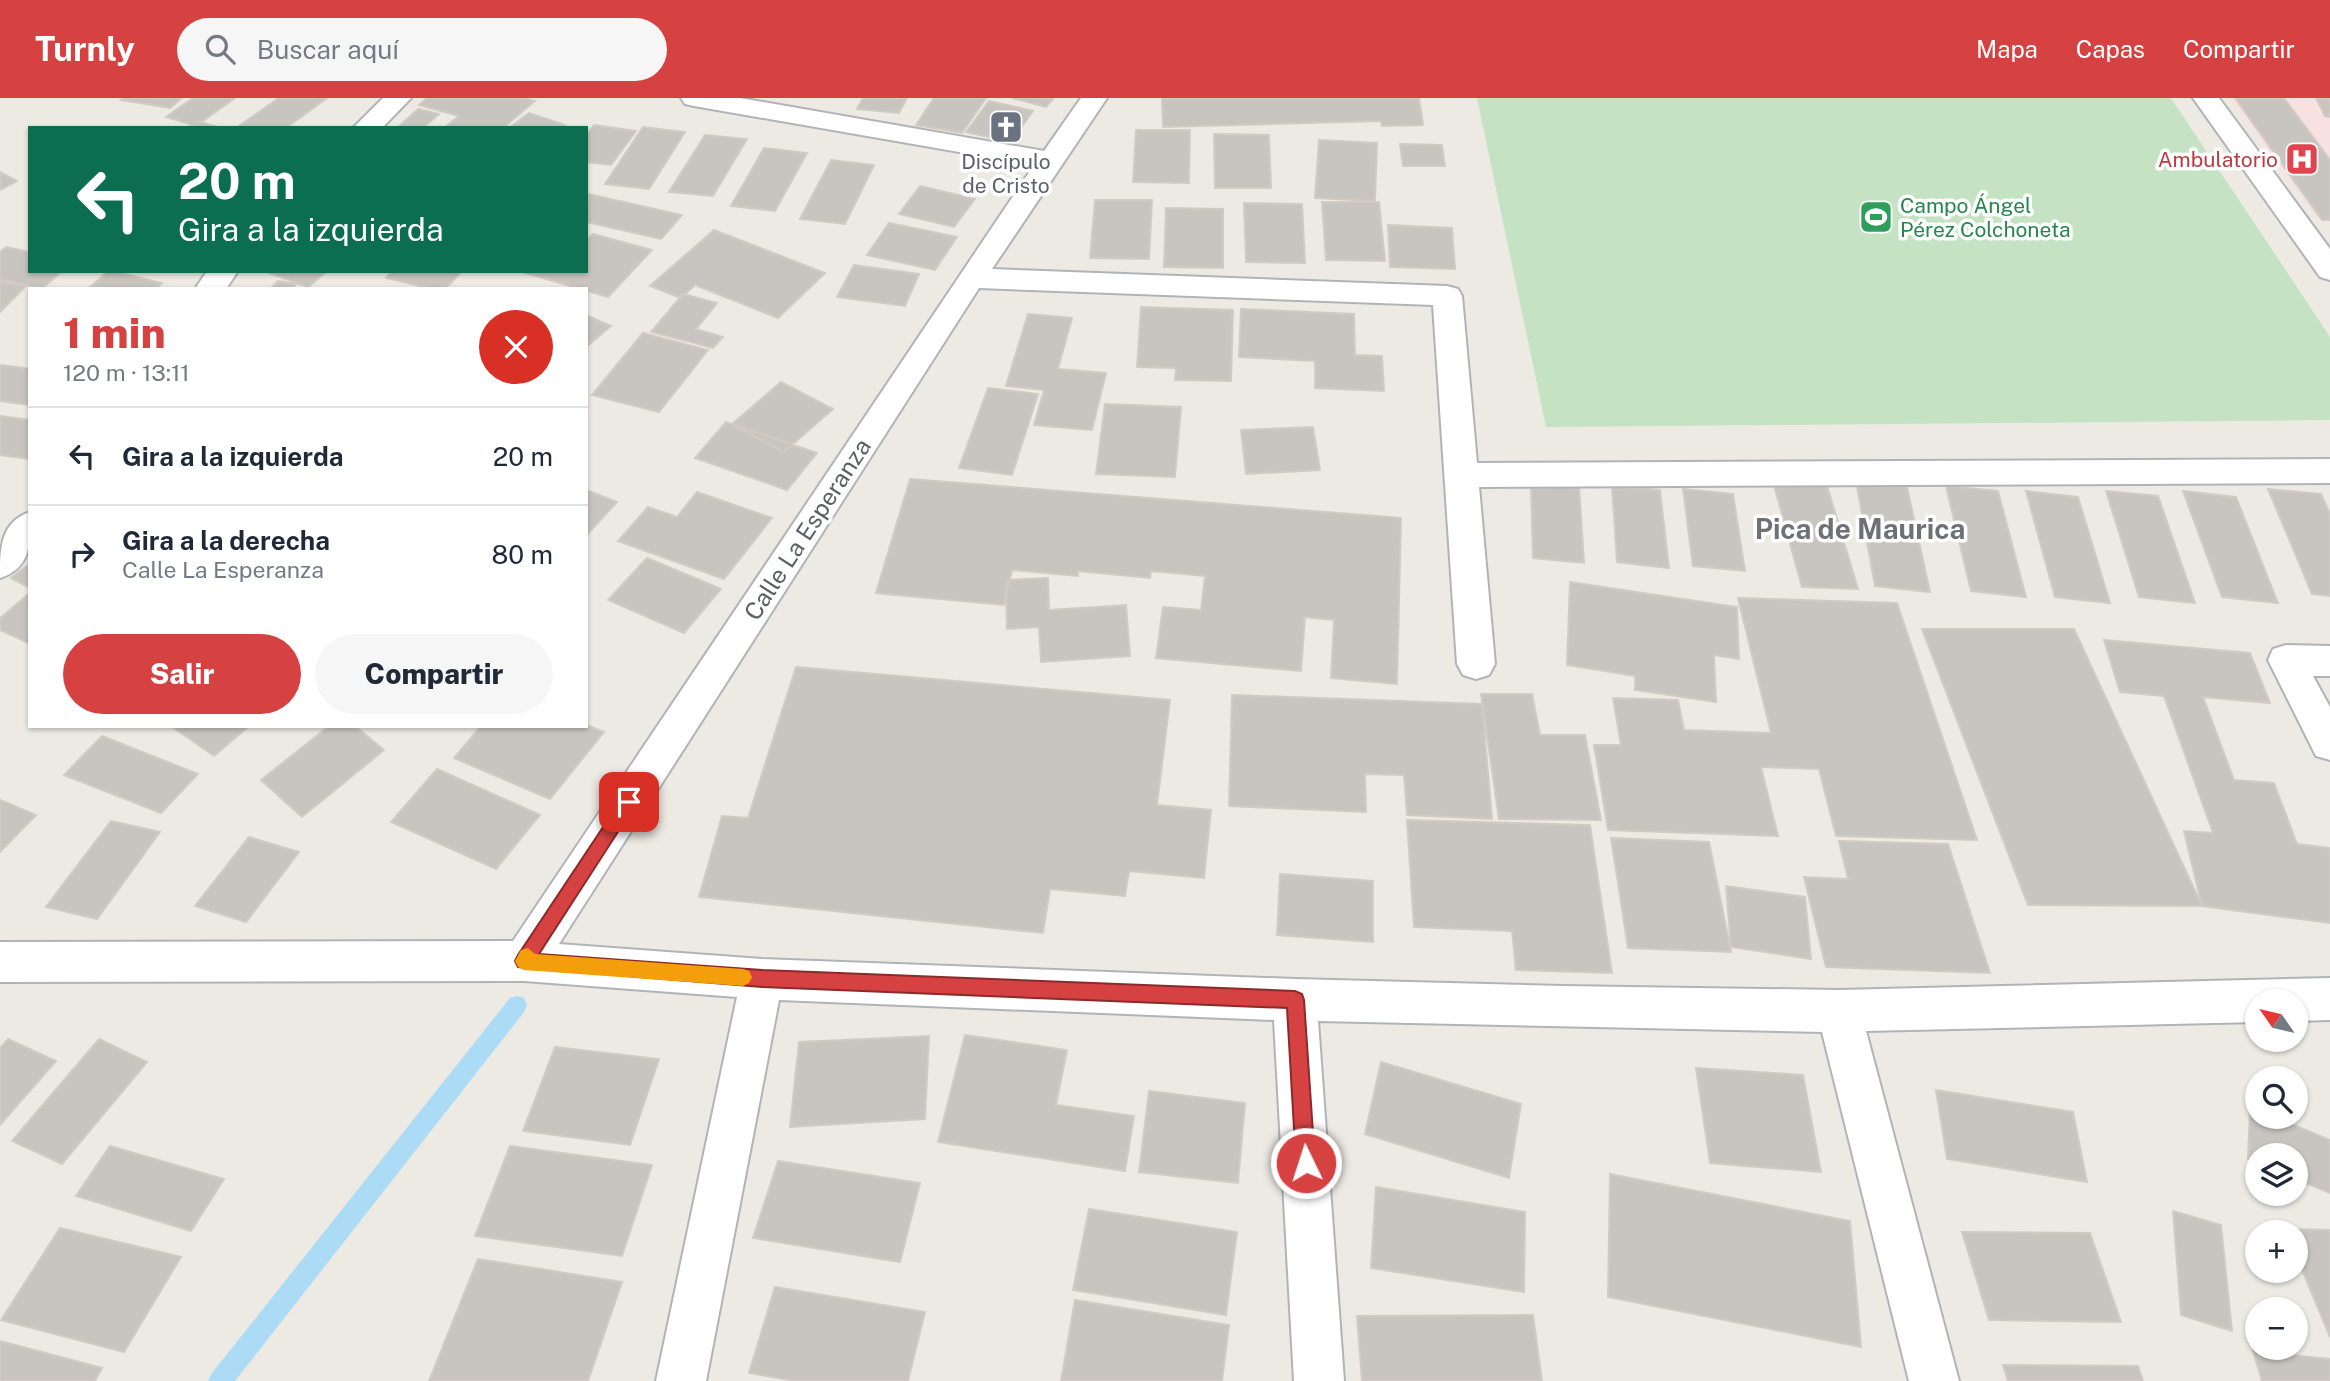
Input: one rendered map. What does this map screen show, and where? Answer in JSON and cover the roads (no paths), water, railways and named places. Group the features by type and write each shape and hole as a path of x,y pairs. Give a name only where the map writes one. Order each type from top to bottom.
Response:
{"street":[{"path":"368,126 398,98"},
{"path":"694,98 1050,159"},
{"name":"Calle La Esperanza","path":"524,961 971,278 1094,98"},
{"path":"2206,98 2330,270"},
{"path":"971,278 1447,296 1476,664"},
{"path":"1460,475 2330,471"},
{"path":"0,564 28,528"},
{"path":"2330,661 2286,660 2330,744"},
{"path":"0,962 524,961 762,978 1295,1000 1839,1011 2330,999"},
{"path":"681,1381 762,978"},
{"path":"1295,1000 1319,1381"},
{"path":"1839,1011 1934,1381"}],"waterway":[{"path":"220,1381 517,1005"}],"place":[{"name":"Discípulo de Cristo","path":"1006,127"},
{"name":"Ambulatorio","path":"2302,159"},
{"name":"Campo Ángel Pérez Colchoneta","path":"1876,217"}],"district":[{"name":"Pica de Maurica","path":"1860,528"}]}
